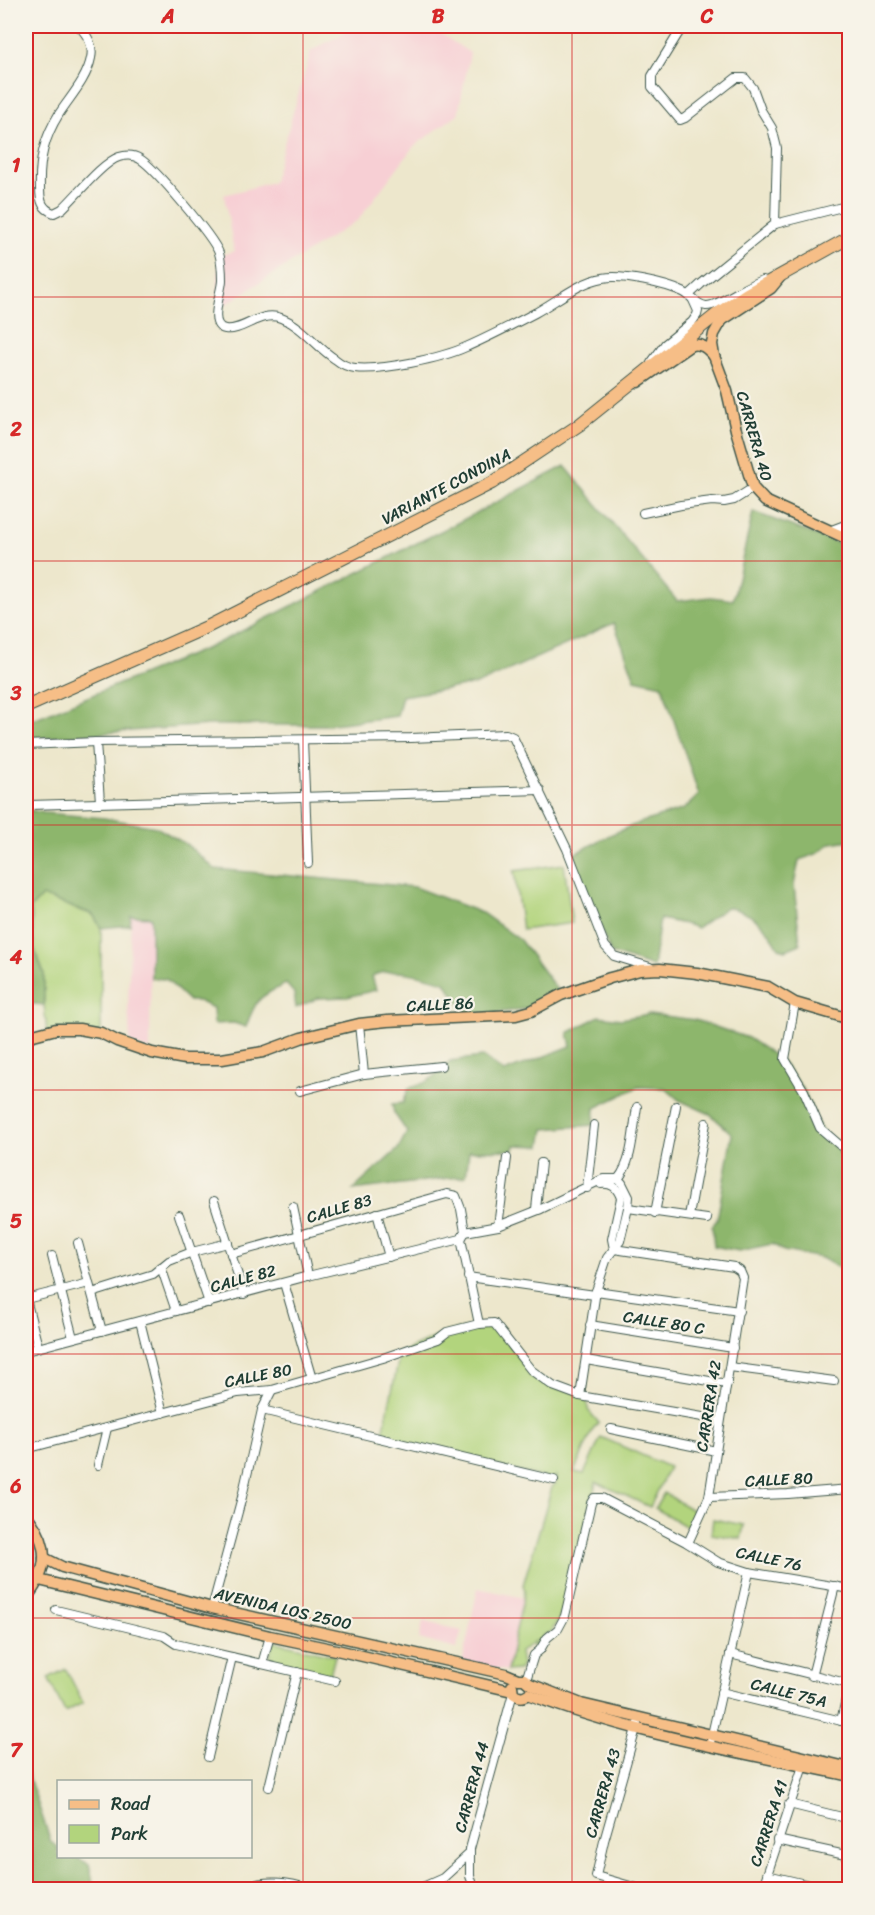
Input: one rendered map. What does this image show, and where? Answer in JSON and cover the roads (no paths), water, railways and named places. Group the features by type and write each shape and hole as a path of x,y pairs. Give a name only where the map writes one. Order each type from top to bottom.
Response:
{"highway":[{"name":"VARIANTE CONDINA","path":"26,707 177,641 492,483 579,425 716,315 747,294 849,237"}],"main road":[{"path":"714,356 712,344 714,334 722,320 771,288 780,276"},
{"path":"618,394 650,376 691,345 698,344 706,347 714,356"},
{"name":"CARRERA 40","path":"714,356 727,391 735,430 753,488 765,501 849,540"},
{"name":"CALLE 86","path":"26,1037 56,1029 80,1029 101,1033 152,1053 185,1059 222,1059 263,1052 301,1038 359,1024 516,1015 531,1011 561,995 617,976 640,970 660,969 697,973 768,987 795,1003 849,1019"},
{"path":"26,1515 36,1529 43,1546 44,1558 39,1580 26,1598"},
{"name":"AVENIDA LOS 2500","path":"44,1558 54,1565 212,1608 506,1674 525,1681 578,1713 638,1723 849,1768"},
{"name":"AVENIDA LOS 2500","path":"39,1580 270,1636 341,1650 513,1692 520,1697 525,1681"},
{"path":"513,1692 513,1684 525,1681"},
{"name":"AVENIDA LOS 2500","path":"711,1740 803,1766 849,1776"}],"street":[{"path":"79,26 89,38 91,61 77,89 58,115 42,149 41,203 46,210 54,213 78,195 113,159 130,156 138,158 150,167 198,223 218,251 222,280 215,318 223,329 231,329 258,318 273,315 283,318 302,331 339,362 353,368 366,369 438,357 464,348 535,313 580,286 606,277 650,282 676,289 706,306 714,305 744,287 780,276"},
{"path":"683,26 652,76 652,87 680,120 736,78 745,78 753,88 761,110 772,128 777,148 775,224"},
{"path":"691,298 701,284 775,224 849,206"},
{"path":"644,372 664,344 692,322 697,315 698,311 691,298"},
{"path":"643,513 681,505 734,500 753,488"},
{"path":"829,531 849,523"},
{"path":"26,745 506,734 513,737 540,790 567,849 605,946 614,956 623,960 660,969"},
{"path":"303,740 308,863"},
{"path":"96,742 100,802"},
{"path":"29,805 540,790"},
{"path":"795,1003 785,1059 804,1091 820,1128 849,1154"},
{"path":"359,1024 364,1074"},
{"path":"300,1091 364,1074 441,1066"},
{"path":"655,1213 676,1106"},
{"path":"637,1107 624,1173 618,1179 626,1188 628,1208 620,1240 607,1258 595,1293 580,1396 720,1420"},
{"path":"689,1216 706,1123"},
{"path":"594,1125 589,1187 608,1184 614,1186 619,1193 620,1206 612,1239 614,1249"},
{"path":"498,1226 507,1158"},
{"path":"536,1209 541,1163"},
{"name":"CALLE 82","path":"26,1351 308,1276 389,1257 498,1226 603,1179 618,1179"},
{"name":"CALLE 83","path":"231,1254 447,1194 456,1196 461,1209 463,1236"},
{"path":"214,1201 244,1294"},
{"path":"293,1207 308,1276"},
{"path":"628,1208 706,1219"},
{"path":"377,1213 389,1257"},
{"path":"179,1215 209,1303"},
{"path":"463,1236 468,1277 479,1324"},
{"path":"78,1243 102,1330"},
{"path":"92,1293 153,1274 169,1261 192,1252 228,1243"},
{"name":"CARRERA 42","path":"614,1249 734,1267 740,1271 743,1278 709,1497 687,1543"},
{"path":"52,1256 73,1338"},
{"path":"162,1267 176,1311"},
{"path":"468,1277 739,1311"},
{"path":"38,1347 26,1299 89,1283"},
{"path":"284,1283 312,1378"},
{"path":"140,1321 163,1413"},
{"name":"CALLE 80","path":"26,1449 238,1393 272,1390 383,1358 438,1338 447,1332 479,1324 494,1323 520,1358 541,1379 580,1396"},
{"name":"CALLE 80 C","path":"590,1325 733,1348"},
{"path":"586,1360 727,1384"},
{"path":"730,1366 834,1381"},
{"path":"212,1608 242,1497 262,1410 272,1390"},
{"path":"262,1410 554,1480"},
{"path":"98,1466 107,1428"},
{"path":"611,1429 716,1450"},
{"name":"CALLE 80","path":"709,1497 849,1489"},
{"name":"CALLE 76","path":"525,1681 534,1655 547,1638 558,1629 565,1616 594,1498 602,1498 718,1562 749,1572 849,1589"},
{"path":"711,1740 749,1572"},
{"path":"812,1676 836,1586"},
{"path":"56,1610 164,1636 176,1644 335,1681"},
{"path":"262,1664 270,1636"},
{"path":"730,1654 812,1676 849,1683 845,1722"},
{"path":"208,1756 232,1657"},
{"path":"269,1787 297,1672"},
{"name":"CARRERA 44","path":"475,1890 470,1876 468,1855 513,1692"},
{"name":"CALLE 75A","path":"721,1692 845,1722"},
{"name":"CARRERA 43","path":"638,1723 596,1876 644,1890"},
{"name":"CARRERA 41","path":"762,1890 803,1766"},
{"path":"789,1804 849,1819"},
{"path":"777,1840 849,1856"},
{"path":"417,1890 442,1878 468,1855"},
{"path":"767,1875 831,1890"},
{"path":"242,1890 259,1883 292,1885 311,1890"}]}
